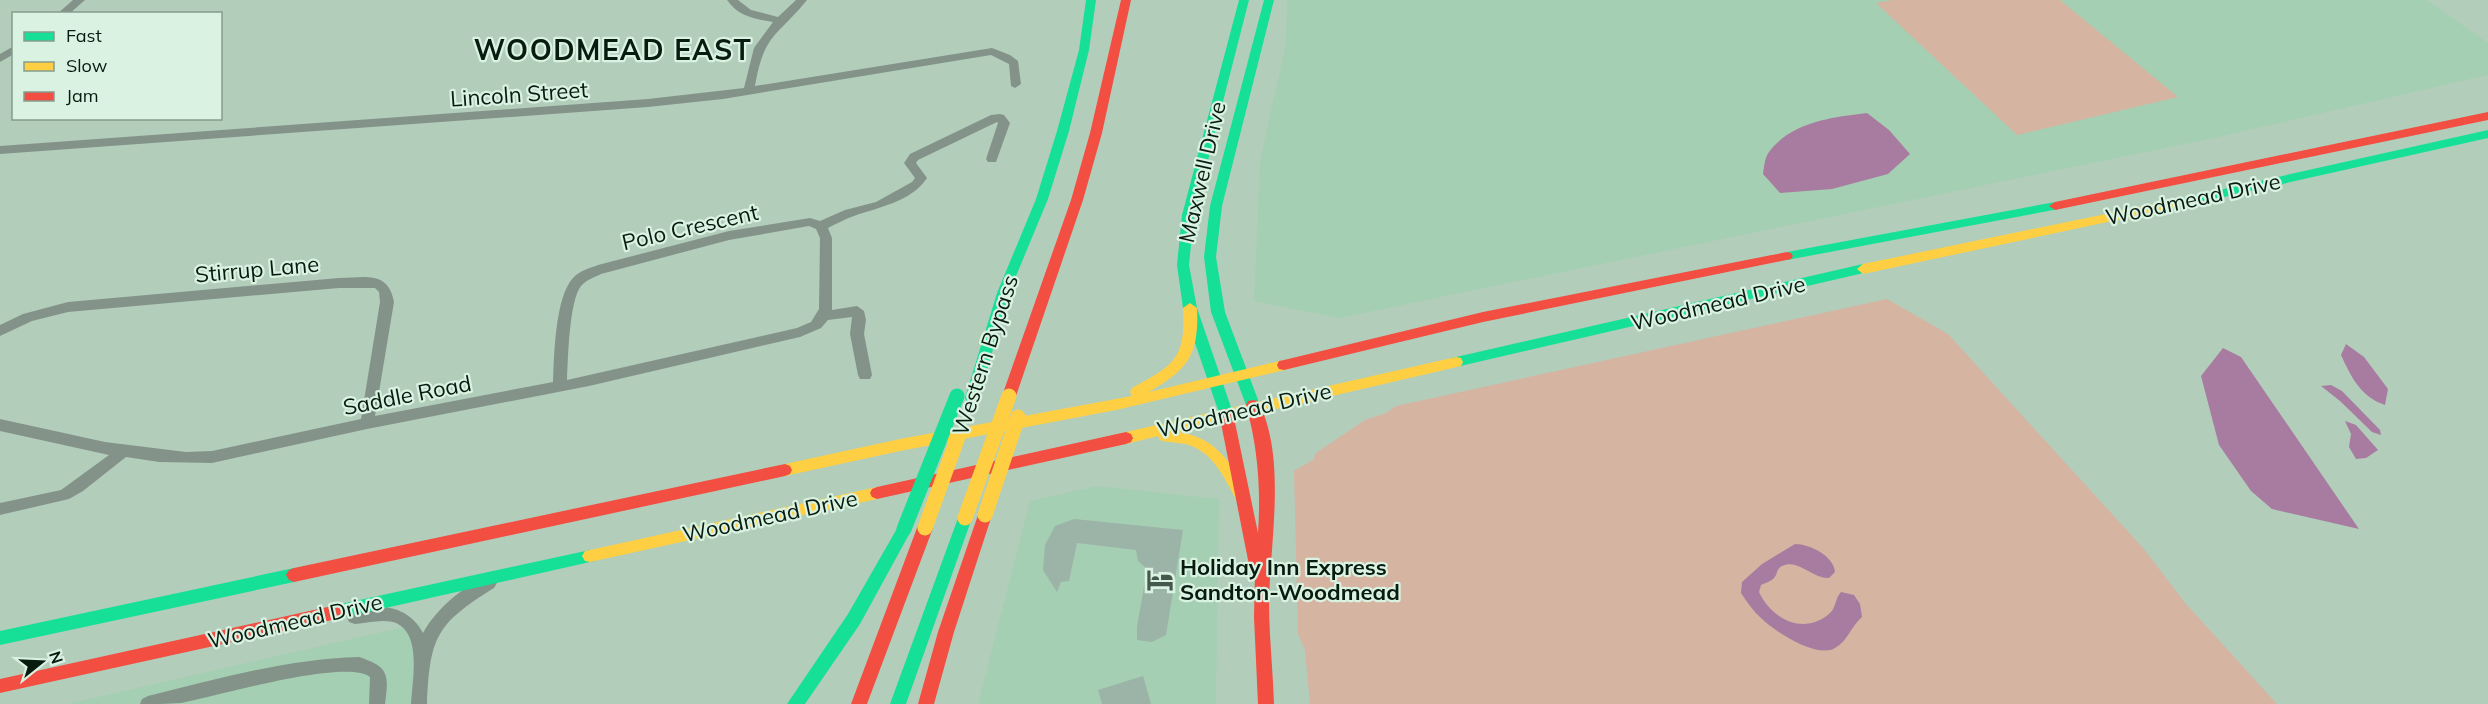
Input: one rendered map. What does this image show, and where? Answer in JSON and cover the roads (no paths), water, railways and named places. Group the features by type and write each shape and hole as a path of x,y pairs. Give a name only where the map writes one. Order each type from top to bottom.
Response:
{"main road":[{"name":"Western Bypass","path":"859,704 968,409 1003,293 1042,199 1064,131 1084,50 1091,0"},
{"name":"Maxwell Drive","path":"1244,0 1186,227 1183,265 1190,308 1226,414 1262,590"},
{"name":"Maxwell Drive","path":"1266,704 1262,590 1268,524 1266,459 1262,433 1254,408 1218,312 1211,278 1210,250 1216,206 1269,0"},
{"name":"Western Bypass","path":"898,704 1077,200 1096,133 1126,4"},
{"path":"1113,123 1123,66 1126,4"},
{"name":"Woodmead Drive","path":"0,638 900,445 1116,405 1213,380 1494,315 1816,250 1994,218 2488,116"},
{"name":"Woodmead Drive","path":"2,685 1121,439 1860,270 2024,237 2488,134"},
{"path":"795,704 833,653 867,600 904,528 957,396 1003,293"},
{"path":"1116,405 1165,376 1183,360 1193,338 1190,308"},
{"path":"926,704 946,632 1021,409"},
{"path":"1121,439 1178,436 1203,441 1217,454 1243,499"}],"street":[{"path":"65,12 80,0"},
{"path":"732,0 746,13 781,21"},
{"path":"749,91 755,54 760,43 802,0"},
{"name":"Lincoln Street","path":"0,150 625,105 749,91 992,51 1014,63 1015,84"},
{"path":"821,319 826,309 826,238 821,226 849,213 874,208 916,185 921,178 910,163 914,156 995,118 1000,118 1004,123 993,159"},
{"name":"Polo Crescent","path":"560,386 563,341 571,291 577,281 583,277 598,270 694,243 801,223 814,223 821,226"},
{"name":"Stirrup Lane","path":"0,331 28,317 79,305 378,283 385,290 387,302 368,423"},
{"name":"Saddle Road","path":"0,425 124,450 192,459 212,457 368,423 560,386 789,334 811,328 821,319 857,311 860,320 857,334 865,375"},
{"path":"0,509 64,495 78,487 124,450"},
{"path":"419,704 423,653 433,629 457,605 490,582 518,570"},
{"path":"271,626 382,614 398,615 409,621 417,634 423,653"},
{"path":"148,704 308,668 350,663 368,665 377,673 379,681 377,704"}],"place":[{"name":"Holiday Inn Express Sandton-Woodmead","path":"1160,580"}],"district":[{"name":"WOODMEAD EAST","path":"613,50"}]}
